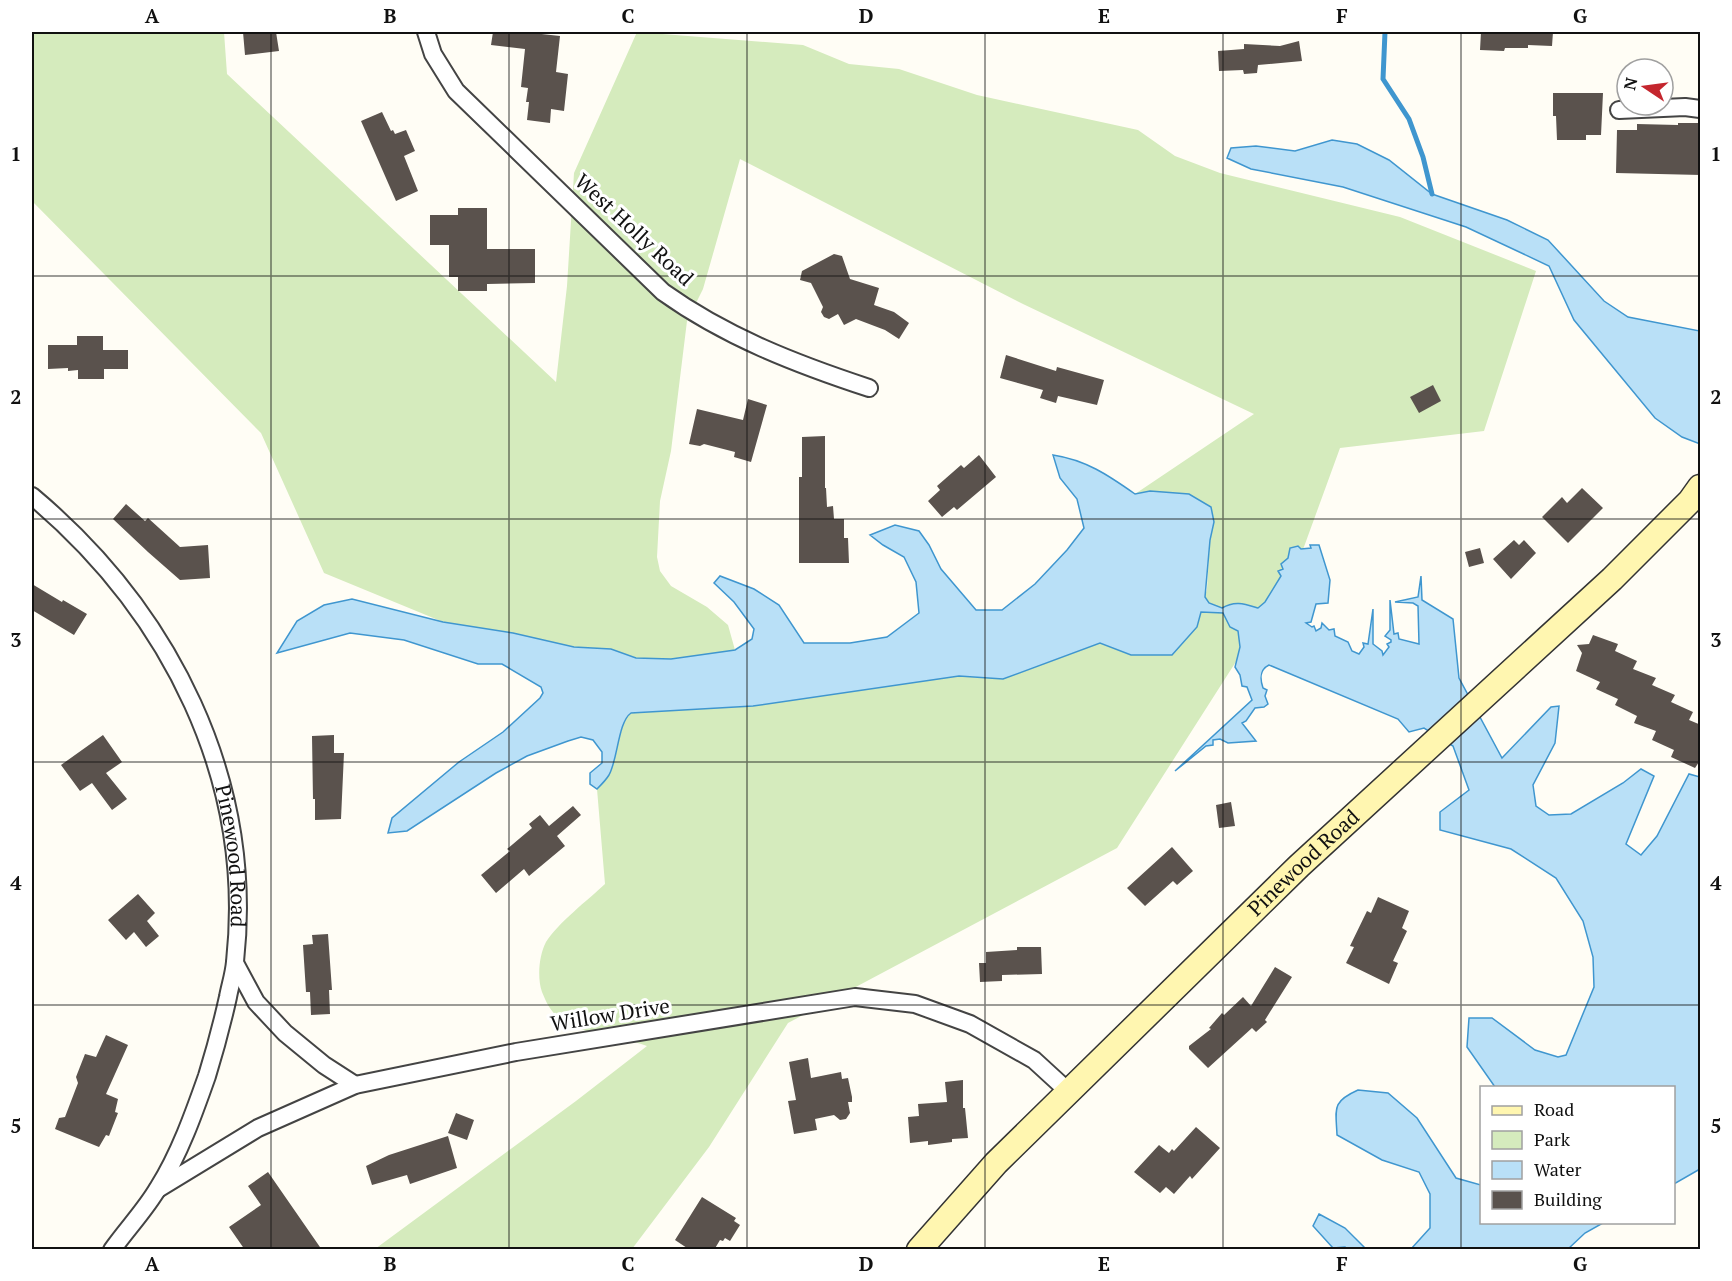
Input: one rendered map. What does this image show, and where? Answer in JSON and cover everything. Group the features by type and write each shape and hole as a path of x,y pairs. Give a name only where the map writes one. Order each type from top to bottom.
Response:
{"street":[{"name":"West Holly Road","path":"426,32 433,54 456,92 663,292 689,311 731,335 795,362 869,388"},
{"path":"1675,107 1701,109"},
{"name":"Pinewood Road","path":"919,1250 996,1163 1070,1093 1299,866 1612,579 1690,501 1701,487"},
{"name":"Pinewood Road","path":"32,496 116,578 160,642 193,701 223,786 237,867 235,963 217,1046 200,1096 158,1189 111,1250"},
{"path":"235,963 256,1002 285,1033 324,1065 355,1085"},
{"name":"Willow Drive","path":"158,1189 258,1128 355,1085 516,1052 855,997 915,1004 970,1024 1034,1060 1070,1093"}],"green space":[{"path":"32,32 224,32 227,74 556,382 567,286 574,173 637,32 803,45 849,64 899,69 977,95 1138,130 1175,156 1220,173 1400,217 1536,271 1484,431 1340,448 1297,566 1117,848 788,1023 709,1147 632,1249 375,1249 647,1046 583,1030 563,1021 555,1015 542,992 539,973 544,947 551,935 605,884 597,789 604,782 626,717 631,713 753,706 959,676 1003,679 1100,643 1131,655 1172,655 1197,627 1207,589 1210,540 1214,522 1211,507 1189,494 1150,491 1135,494 1254,414 1023,304 740,159 703,289 687,321 671,451 660,501 657,557 660,571 671,586 707,607 728,625 735,650 671,659 636,658 611,649 574,647 513,633 443,622 324,573 261,433 32,201"}],"water":[{"path":"1332,140 1357,144 1389,160 1432,194 1507,220 1548,240 1604,301 1628,317 1700,331 1700,444 1682,437 1655,418 1574,320 1549,266 1466,227 1343,187 1251,169 1227,158 1231,148 1256,146 1295,151"},
{"path":"1053,455 1086,465 1135,494 1150,491 1189,494 1211,507 1214,522 1210,540 1205,597 1209,603 1222,608 1236,603 1258,608 1265,602 1281,576 1278,571 1283,569 1281,564 1288,558 1290,548 1298,546 1301,549 1311,548 1310,545 1319,545 1330,580 1328,603 1316,604 1311,622 1306,623 1314,626 1316,631 1321,628 1322,623 1329,630 1334,629 1335,636 1348,642 1352,651 1359,654 1364,647 1363,643 1368,644 1373,609 1373,644 1382,651 1383,655 1389,647 1387,644 1391,640 1385,636 1390,630 1390,600 1394,634 1398,633 1399,639 1419,644 1418,606 1413,603 1395,602 1418,597 1421,576 1422,600 1453,619 1459,678 1502,758 1551,707 1559,706 1555,743 1533,785 1536,806 1549,815 1571,814 1623,783 1641,769 1654,776 1626,844 1641,855 1657,836 1689,774 1700,777 1700,1169 1675,1183 1675,1086 1494,1086 1467,1047 1469,1018 1492,1018 1535,1050 1558,1057 1566,1055 1594,987 1593,957 1583,921 1556,878 1511,849 1440,830 1440,812 1469,790 1453,746 1424,728 1409,732 1398,719 1269,665 1263,669 1261,678 1263,688 1267,690 1265,696 1268,704 1255,708 1242,723 1256,741 1228,743 1220,739 1213,740 1213,745 1206,746 1175,771 1252,700 1247,687 1242,686 1240,675 1235,667 1240,647 1238,631 1230,627 1223,613 1201,612 1197,627 1172,655 1131,655 1100,643 1003,679 959,676 753,706 631,713 623,724 609,775 597,789 590,784 590,773 602,763 602,752 593,740 581,737 527,756 496,773 407,831 388,833 392,818 459,762 503,732 540,698 543,693 541,687 502,664 478,664 404,640 350,633 277,653 297,621 324,605 352,599 443,622 513,633 574,647 611,649 636,658 671,659 735,650 752,639 754,629 734,602 714,583 720,576 754,589 779,605 804,643 850,643 887,637 919,613 916,582 904,557 870,535 895,525 919,531 941,569 976,610 1002,610 1035,584 1084,528 1077,499 1060,478"},
{"path":"1358,1090 1388,1093 1417,1118 1456,1178 1480,1185 1480,1224 1601,1224 1585,1233 1568,1249 1411,1249 1430,1228 1430,1194 1419,1172 1382,1160 1337,1135 1337,1107 1349,1094"},
{"path":"1319,1214 1345,1228 1366,1249 1333,1248 1313,1226"}],"building":[{"path":"243,32 276,32 279,51 245,55"},
{"path":"493,32 560,36 556,72 568,74 564,111 551,109 550,123 527,120 528,88 521,87 525,49 491,45"},
{"path":"1481,32 1553,32 1552,46 1528,45 1528,48 1505,48 1504,51 1480,50"},
{"path":"1299,41 1302,61 1258,65 1257,73 1244,74 1243,70 1219,71 1218,51 1244,49 1244,44 1280,46"},
{"path":"1553,93 1603,93 1601,135 1586,135 1586,140 1557,140 1556,116 1553,116"},
{"path":"382,112 391,131 393,130 395,134 406,130 415,151 404,156 418,191 396,201 361,121"},
{"path":"1678,123 1701,123 1701,175 1616,173 1617,130 1637,130 1637,124 1678,125"},
{"path":"458,208 487,208 487,249 535,249 535,283 487,284 487,291 458,291 458,277 449,277 449,245 430,245 430,215 458,215"},
{"path":"834,254 842,256 850,279 879,288 874,305 894,312 909,323 899,339 885,330 856,319 844,325 838,314 829,319 824,317 821,312 823,307 811,283 800,280 802,271"},
{"path":"77,336 103,336 103,350 128,350 128,369 104,369 104,379 78,379 78,370 48,369 48,345 77,345"},
{"path":"1006,355 1056,371 1057,367 1104,380 1097,405 1058,396 1056,403 1040,398 1043,390 1000,378"},
{"path":"1433,385 1441,401 1419,413 1410,397"},
{"path":"748,399 767,405 751,462 734,457 735,452 704,444 700,446 689,444 697,409 743,420"},
{"path":"825,436 827,507 833,506 834,519 844,519 844,538 848,538 849,563 799,563 799,477 802,477 802,437"},
{"path":"979,455 996,477 957,510 954,507 942,517 928,501 940,490 937,486 961,465 964,468"},
{"path":"1582,488 1603,508 1568,543 1542,517 1562,497 1567,503"},
{"path":"126,504 145,521 148,518 180,547 208,545 210,578 180,580 148,552 113,519"},
{"path":"1514,540 1519,545 1524,540 1536,553 1511,579 1493,559"},
{"path":"1480,548 1484,563 1469,567 1465,552"},
{"path":"32,584 87,614 74,635 32,610"},
{"path":"1593,635 1618,644 1615,651 1637,661 1633,669 1656,678 1652,685 1675,695 1671,702 1693,712 1689,720 1701,725 1701,759 1695,768 1671,757 1674,750 1652,740 1656,731 1634,723 1637,716 1615,705 1618,699 1596,689 1600,682 1576,671 1582,653 1577,645 1589,644"},
{"path":"103,735 122,762 106,773 127,799 112,810 92,783 80,791 61,765"},
{"path":"334,735 334,753 344,753 341,819 315,820 312,736"},
{"path":"1231,802 1235,826 1219,828 1216,805"},
{"path":"573,806 581,815 557,836 565,846 529,876 524,869 496,893 481,875 510,851 507,849 532,828 529,824 540,815 549,826"},
{"path":"1172,847 1193,871 1177,885 1173,881 1145,906 1127,888"},
{"path":"138,894 155,913 147,921 159,936 146,947 134,932 126,940 108,920"},
{"path":"1378,897 1409,911 1402,928 1407,931 1393,961 1398,963 1389,984 1346,963 1354,947 1350,946 1367,911 1371,913"},
{"path":"328,934 332,990 329,990 330,1014 311,1015 310,992 306,992 303,945 313,944 312,935"},
{"path":"1017,947 1041,947 1042,974 1002,975 1002,981 980,982 979,963 986,963 986,952 1017,950"},
{"path":"1275,967 1292,977 1265,1020 1267,1022 1256,1032 1252,1028 1208,1068 1189,1049 1189,1046 1211,1029 1209,1028 1222,1013 1224,1015 1243,997 1251,1006"},
{"path":"106,1035 128,1045 106,1094 118,1099 115,1112 118,1113 109,1136 106,1135 99,1147 55,1129 59,1118 65,1117 78,1083 76,1077 85,1054 96,1057"},
{"path":"808,1058 811,1078 841,1072 842,1079 848,1078 852,1097 852,1102 848,1102 850,1113 846,1119 840,1120 834,1115 815,1119 817,1130 794,1134 788,1101 796,1100 789,1062"},
{"path":"963,1080 963,1108 965,1108 968,1138 928,1145 928,1141 910,1143 908,1117 919,1116 918,1104 947,1102 945,1082"},
{"path":"456,1113 474,1120 467,1140 448,1133"},
{"path":"1196,1127 1220,1148 1192,1179 1190,1176 1174,1194 1166,1187 1160,1193 1134,1172 1159,1145 1169,1153 1172,1149 1174,1151"},
{"path":"448,1136 457,1168 410,1184 407,1175 372,1185 366,1166 389,1155"},
{"path":"268,1172 322,1250 245,1250 229,1227 261,1205 248,1186"},
{"path":"702,1197 736,1218 734,1221 740,1225 730,1241 725,1238 723,1241 720,1240 714,1250 690,1250 675,1240"}],"waterway":[{"path":"1385,32 1383,79 1409,119 1423,157 1432,194"}]}
